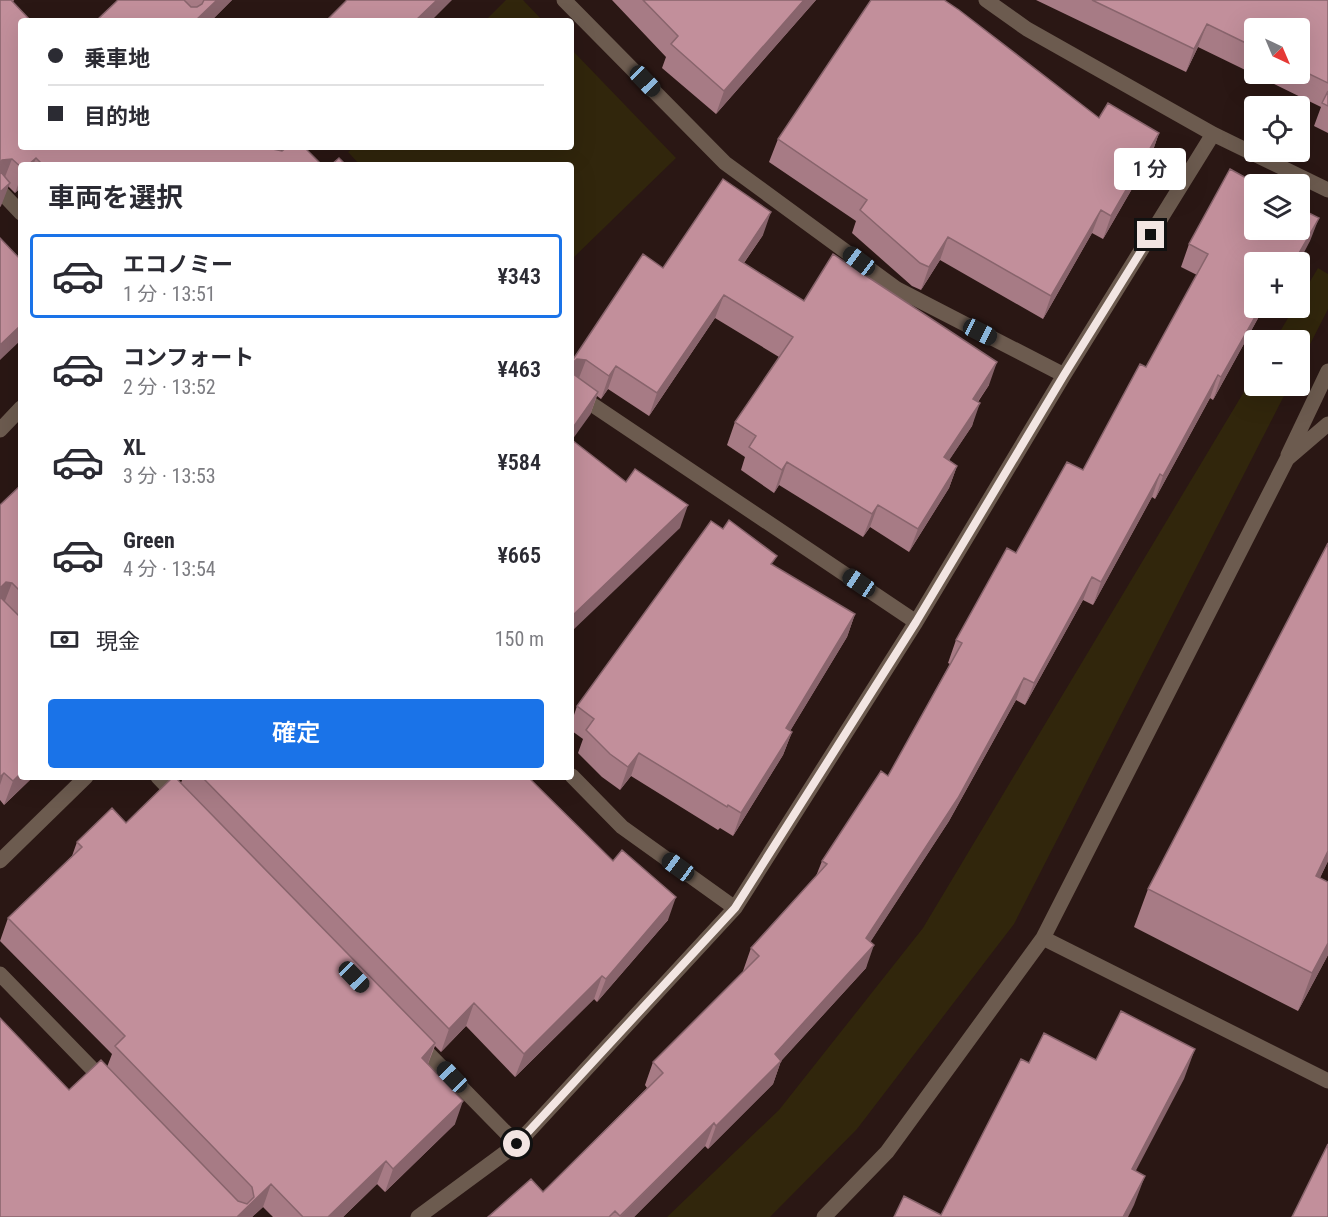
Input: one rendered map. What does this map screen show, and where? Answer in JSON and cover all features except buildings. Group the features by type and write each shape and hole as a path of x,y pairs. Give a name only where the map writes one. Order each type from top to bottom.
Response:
{"street":[{"path":"564,0 725,163 897,289 1064,375"},
{"path":"986,0 1027,29 1213,134 1328,190"},
{"path":"418,1217 517,1144 735,908 916,622 1064,375 1213,134"},
{"path":"0,191 18,210"},
{"path":"824,1217 887,1152 1043,938 1287,459 1328,371"},
{"path":"574,392 916,622"},
{"path":"0,430 18,411"},
{"path":"1287,459 1328,424"},
{"path":"574,778 622,827 735,908"},
{"path":"0,861 83,780"},
{"path":"161,780 191,811"},
{"path":"1043,938 1326,1076"},
{"path":"0,974 114,1091"},
{"path":"408,1033 517,1144"}],"shaded area":[{"path":"506,0 523,0 540,18 488,18"},
{"path":"574,52 676,158 574,257 574,162 357,162 348,152 350,150 574,150"},
{"path":"1318,268 1328,274 1328,309 1310,344 1310,330 1281,330 1288,318 1310,318 1310,281"},
{"path":"1244,392 1244,396 1284,396 1014,924 857,1129 770,1217 667,1217 779,1110 923,928"}],"route":[{"path":"517,1144 735,908 916,622 1151,235"}]}
